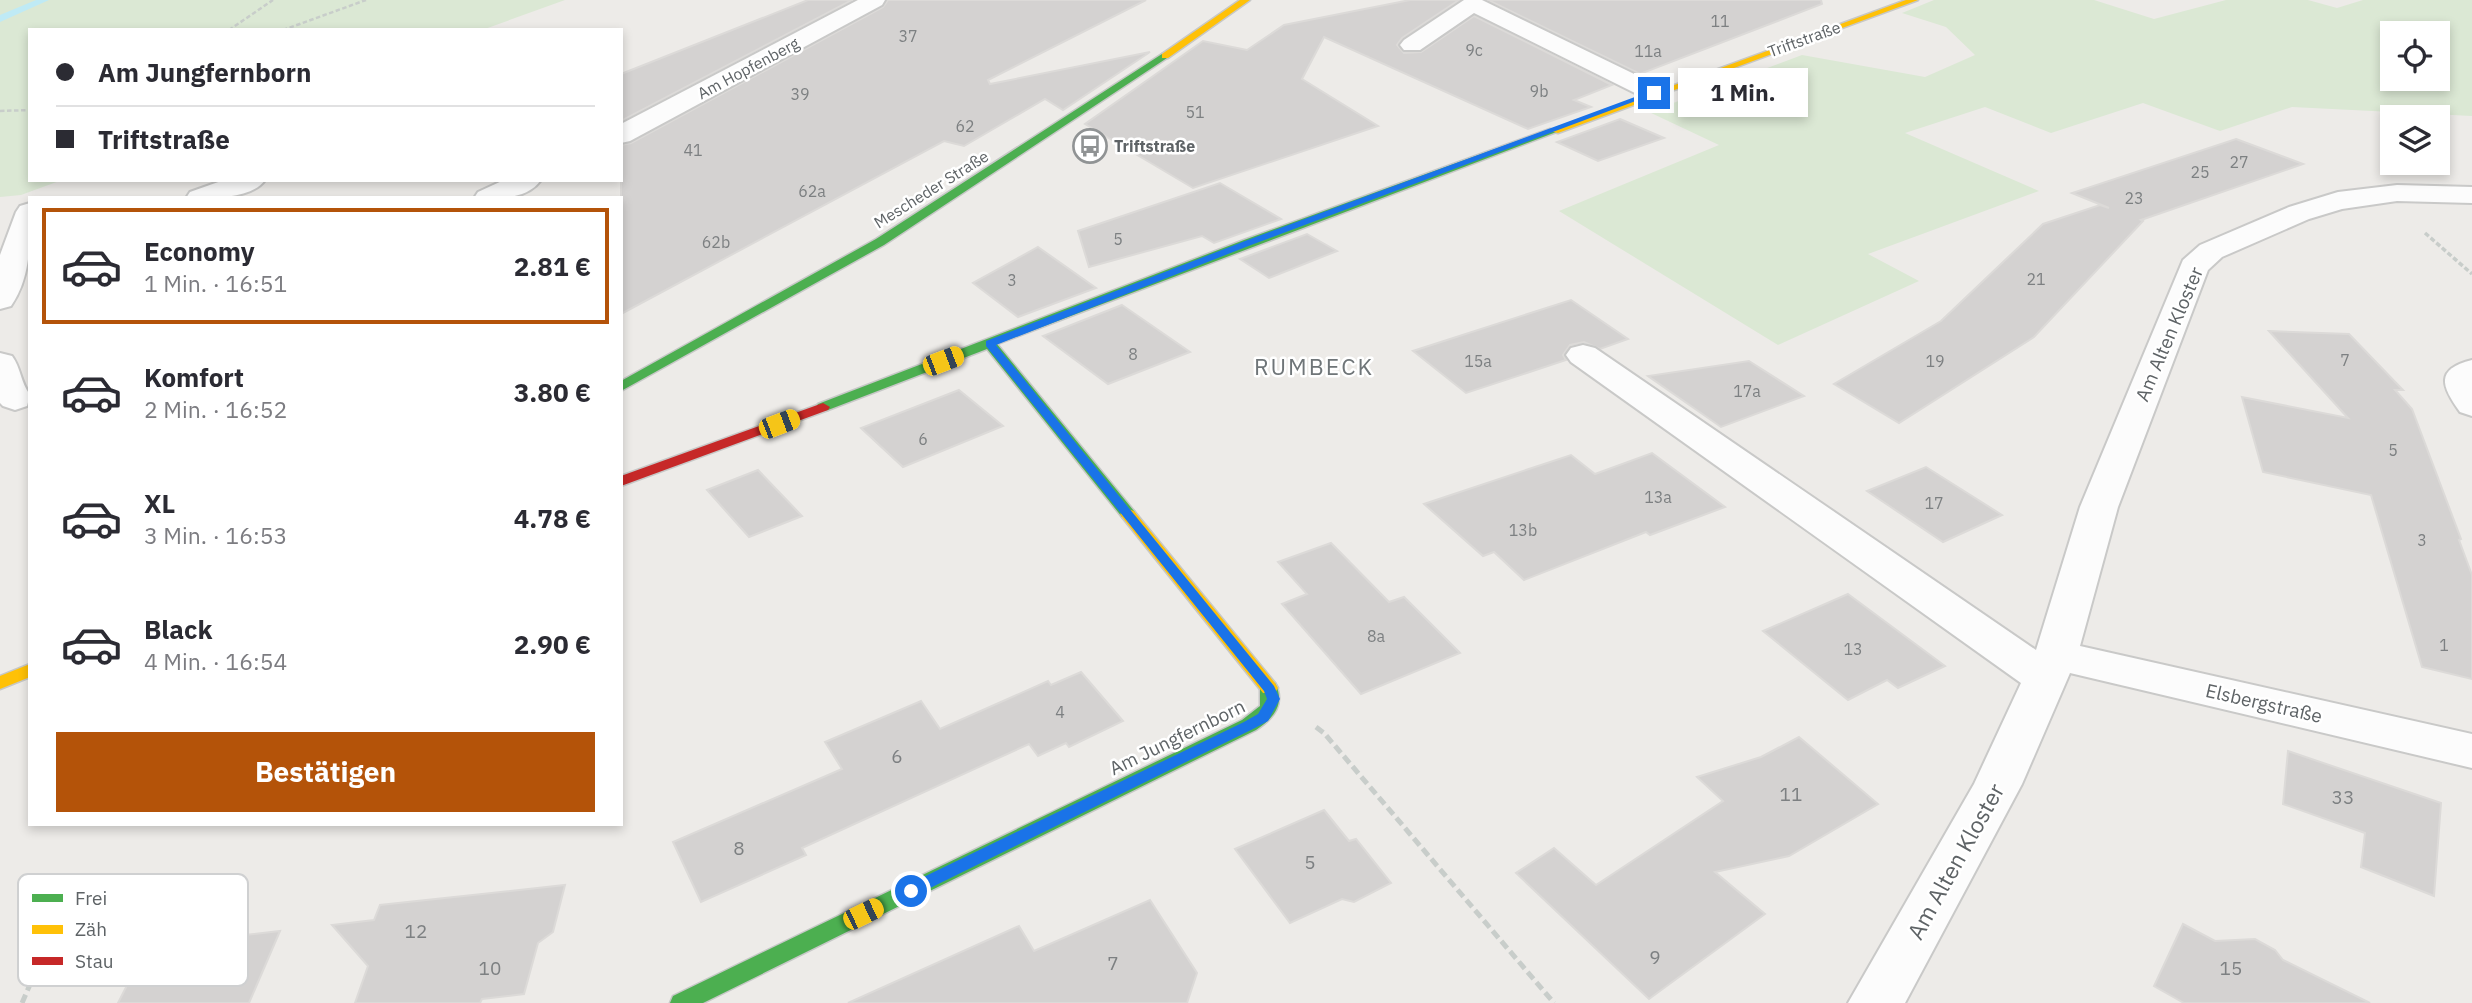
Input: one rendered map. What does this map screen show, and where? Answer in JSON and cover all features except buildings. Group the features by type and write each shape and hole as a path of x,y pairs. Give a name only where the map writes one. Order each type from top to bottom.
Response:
{"street":[{"name":"Am Hopfenberg","path":"623,134 874,0"},
{"name":"Mescheder Straße","path":"623,386 731,328 879,242 1048,135 1246,0"},
{"name":"Triftstraße","path":"623,480 990,344 1248,243 1914,0"},
{"path":"1412,45 1476,2 1654,93"},
{"path":"206,196 245,182"},
{"path":"492,196 523,182"},
{"name":"Am Alten Kloster","path":"1876,1003 1998,784 2051,667 2099,507 2194,266 2211,251 2299,213 2338,201 2397,193 2472,195"},
{"path":"0,299 28,218"},
{"name":"Am Jungfernborn","path":"681,1003 1249,725 1263,717 1271,706 1273,699 1270,689 990,344"},
{"path":"15,403 3,382 0,362 28,353"},
{"path":"1583,355 2051,667"},
{"path":"2472,370 2462,375 2460,382 2472,405"},
{"name":"Elsbergstraße","path":"2051,667 2472,751"},
{"path":"0,683 28,671"}],"path":[{"path":"232,28 273,0"},
{"path":"289,28 366,0"},
{"path":"0,111 28,110"},
{"path":"1271,706 1306,720 1324,733 1554,1003"},
{"path":"22,1003 29,986"}],"green space":[{"path":"0,0 565,0 488,28 28,28 28,182 57,182 21,195 0,197"},
{"path":"1934,0 2094,0 2154,19 2226,0 2308,0 2337,8 2363,0 2472,0 2472,116 2450,115 2450,105 2380,105 2380,111 2292,107 2220,131 2143,103 2051,133 1985,107 1905,133 2039,191 1868,254 1919,281 1778,345 1559,211 1719,145 1649,112 1802,55 1925,77 1975,55 1946,27 1902,13"}],"waterway":[{"path":"0,19 44,0"}],"traffic: fast":[{"path":"623,386 880,242 1165,56"},
{"path":"823,407 1248,243 1554,131"},
{"path":"990,344 1128,514"},
{"path":"681,1003 1249,725 1268,710 1271,700 1269,688"}],"traffic: slow":[{"path":"1165,56 1246,0"},
{"path":"1554,131 1914,0"},
{"path":"1128,514 1269,688"},
{"path":"0,683 28,671"}],"traffic: jam":[{"path":"623,480 823,407"}],"place":[{"name":"Triftstraße","path":"1090,146"}],"district":[{"name":"RUMBECK","path":"1314,366"}],"route":[{"path":"911,891 1249,725 1263,717 1273,699 1270,689 990,344 1248,243 1654,93"}]}
